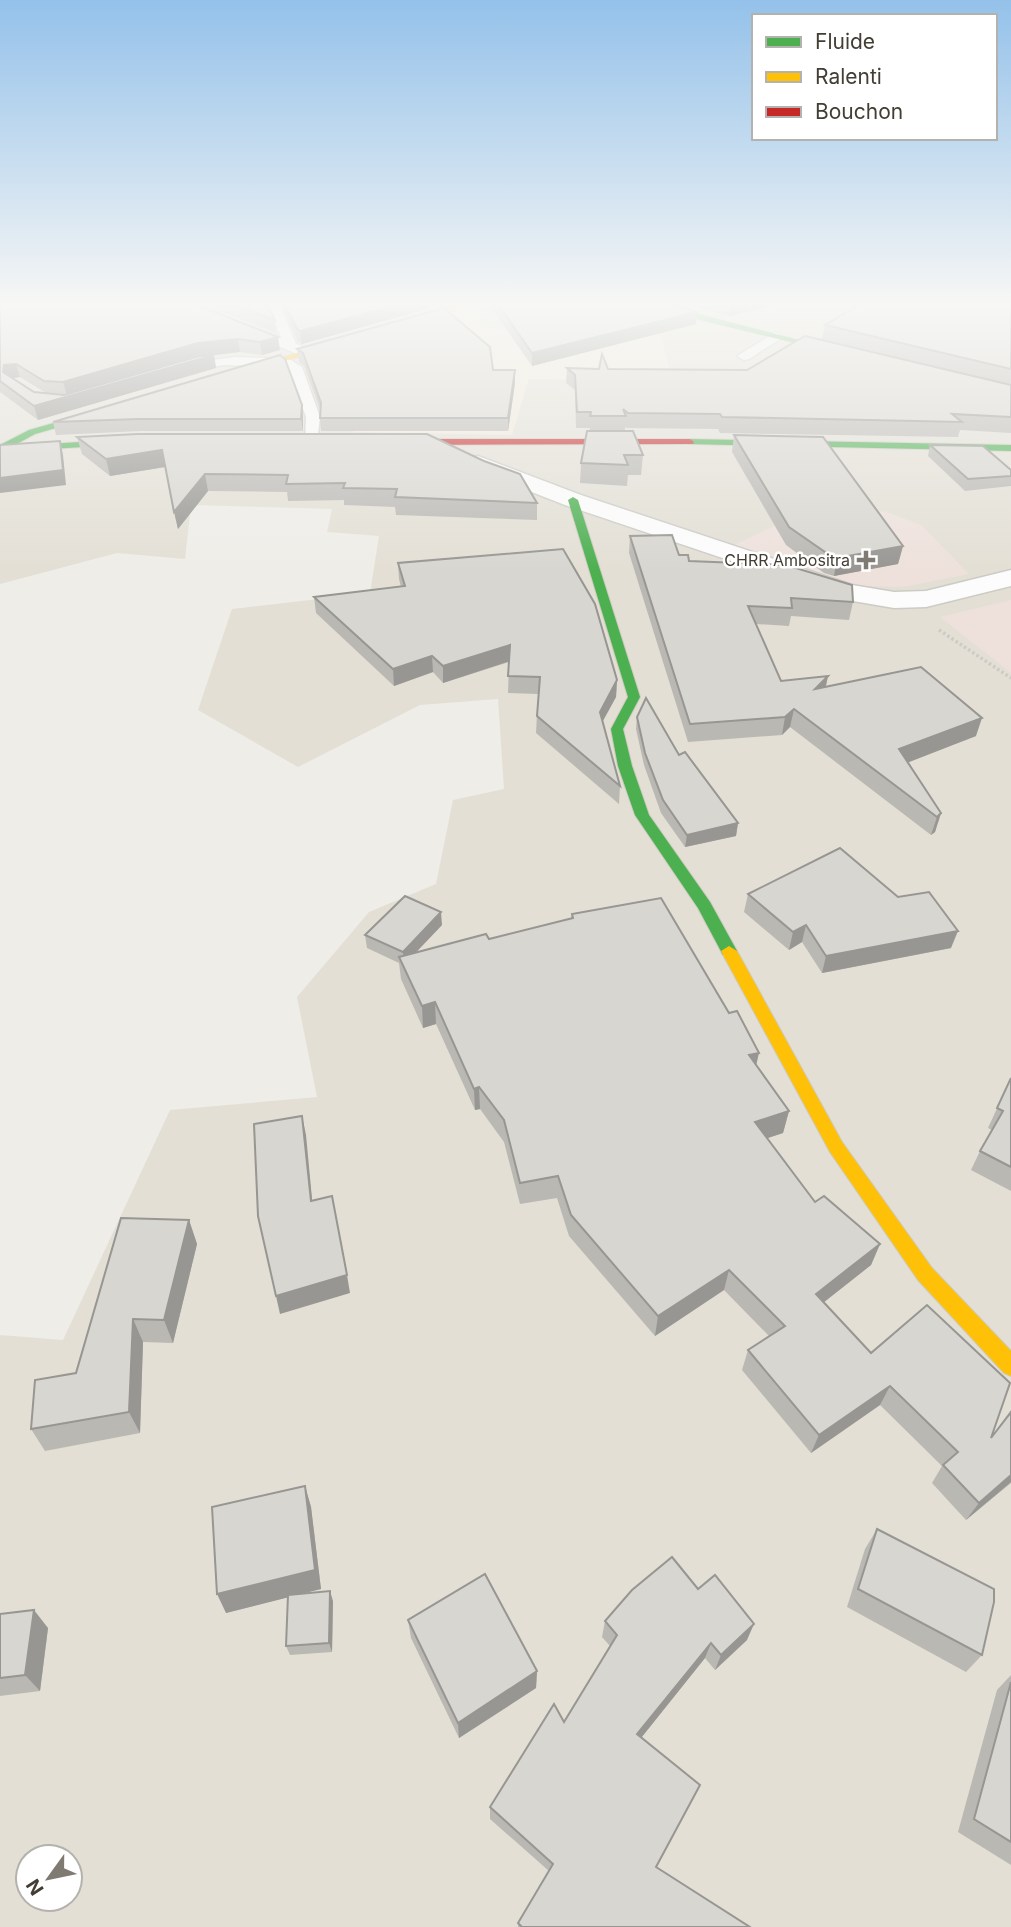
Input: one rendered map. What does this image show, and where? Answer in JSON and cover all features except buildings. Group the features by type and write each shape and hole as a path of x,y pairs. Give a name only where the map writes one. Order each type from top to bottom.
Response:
{"street":[{"path":"0,449 32,432 124,405"},
{"path":"0,449 154,441"},
{"path":"381,442 643,441 1011,449"},
{"path":"436,443 493,471 847,592 894,600 926,599 1011,578"},
{"path":"573,500 634,696 617,729 625,766 642,815 705,906 836,1147 925,1273 1011,1366"}],"lane":[{"path":"304,393 313,418 313,441"}],"path":[{"path":"894,600 1011,678"}],"shaded area":[{"path":"0,393 1011,393 1011,1927 0,1927 0,1335 63,1340 170,1110 317,1097 297,997 369,912 436,884 453,800 504,789 498,699 420,705 298,767 198,710 232,609 370,593 379,536 327,532 332,509 191,505 185,559 117,553 0,584"},
{"path":"367,393 525,393 512,435 353,432"},
{"name":"CHRR Ambositra","path":"884,511 921,525 969,574 903,587 860,586 732,546 794,517 835,518"},
{"path":"1011,600 1011,673 940,617"}],"traffic: fast":[{"path":"0,449 32,432 106,411"},
{"path":"0,449 131,442"},
{"path":"690,442 1011,448"},
{"path":"573,500 634,697 617,729 625,766 642,815 705,906 729,951"}],"traffic: slow":[{"path":"729,951 836,1147 925,1274 1011,1366"}],"traffic: jam":[{"path":"394,442 690,442"}],"place":[{"name":"CHRR Ambositra","path":"866,560"}]}
